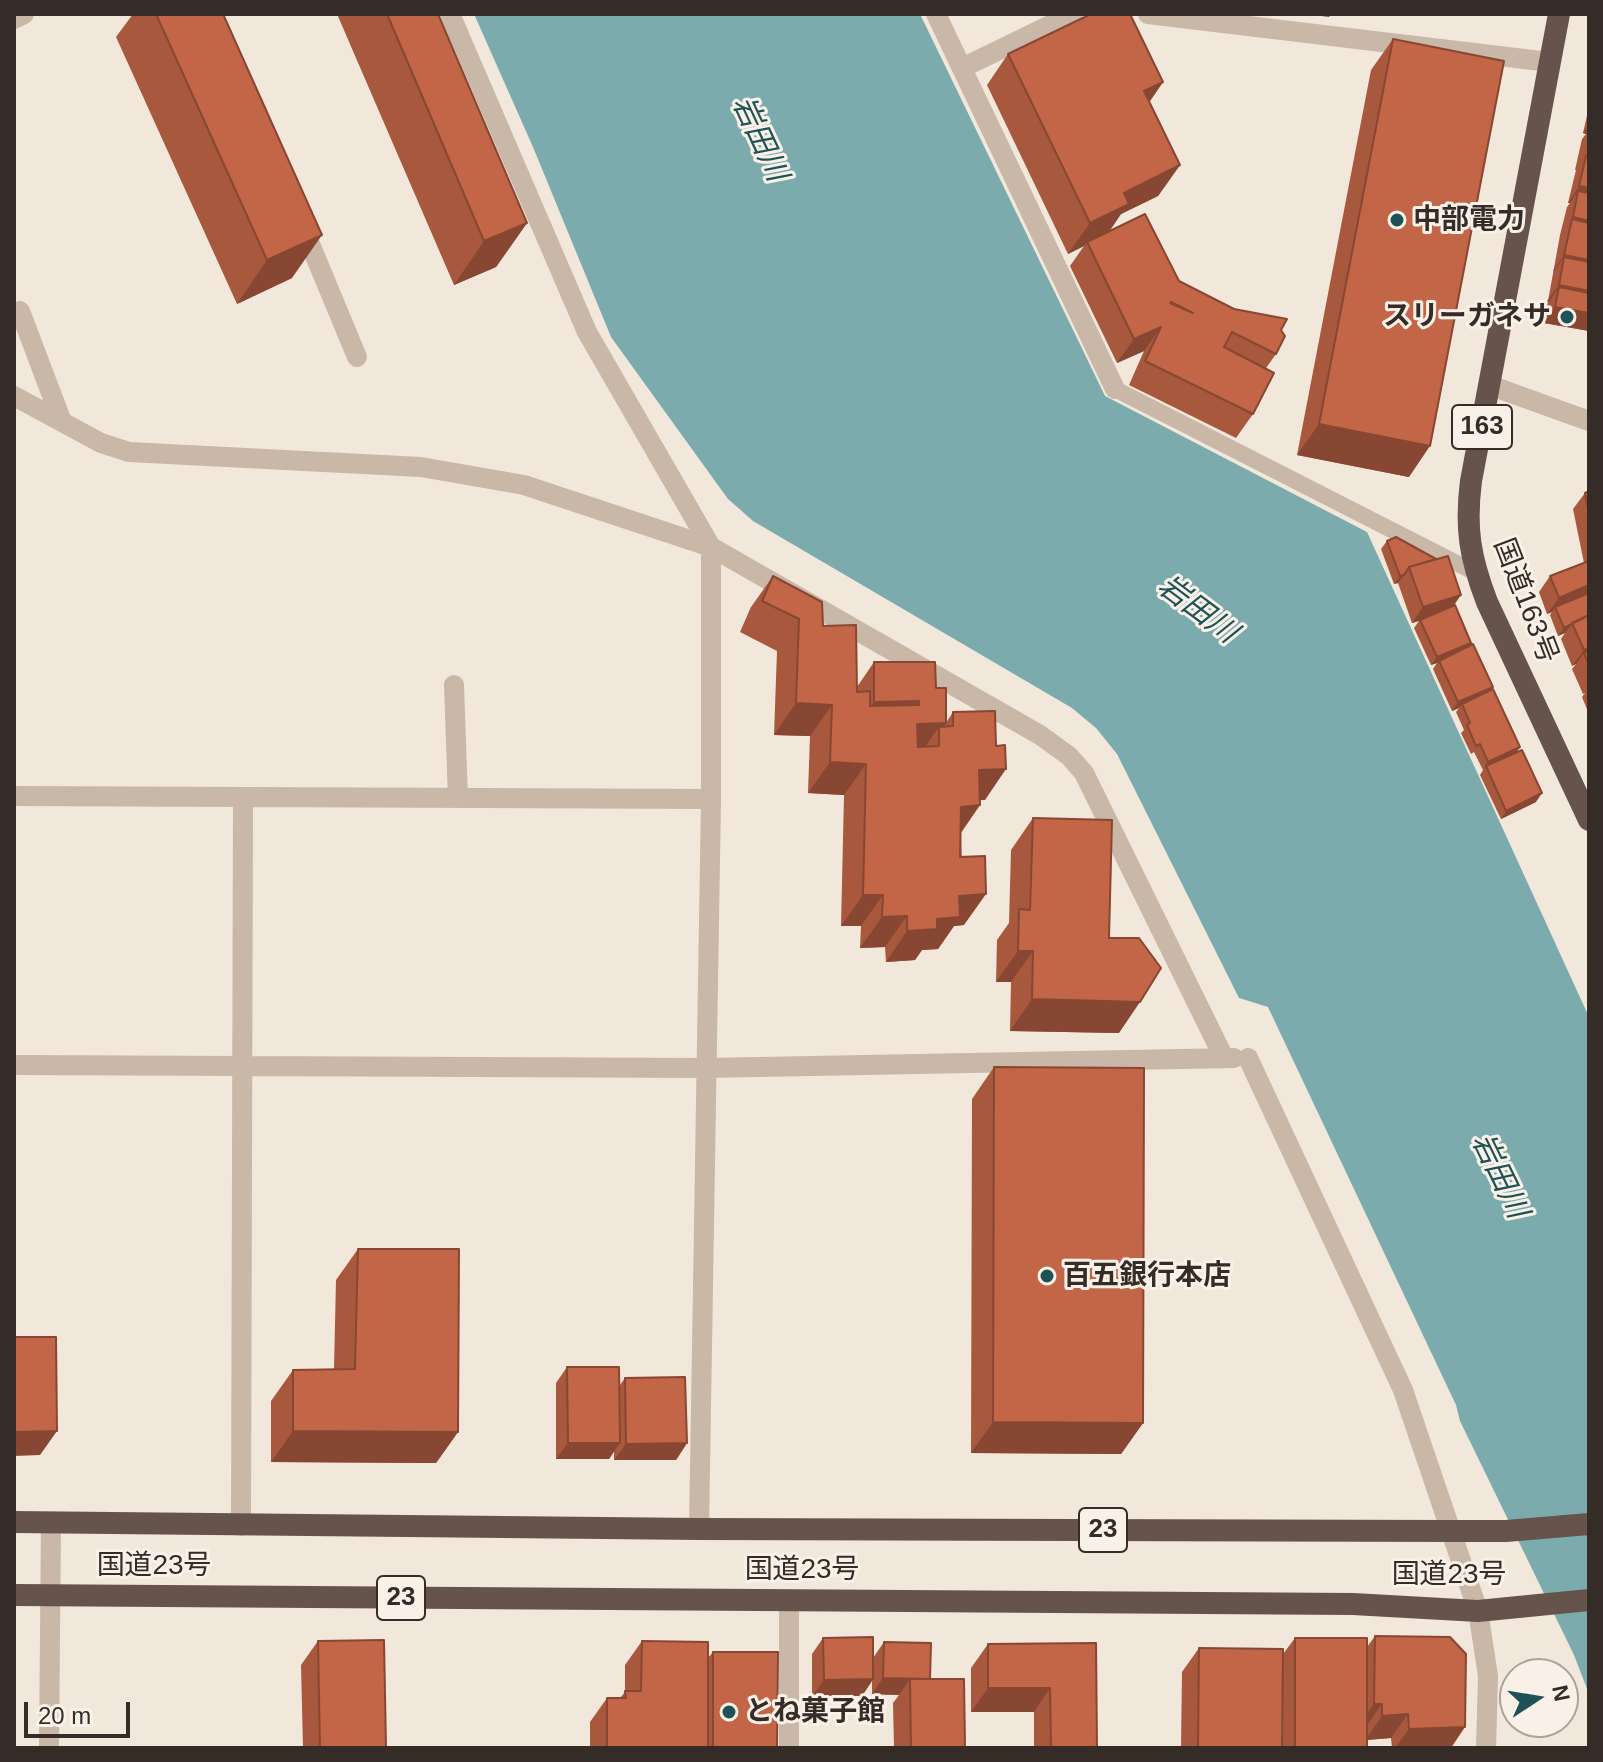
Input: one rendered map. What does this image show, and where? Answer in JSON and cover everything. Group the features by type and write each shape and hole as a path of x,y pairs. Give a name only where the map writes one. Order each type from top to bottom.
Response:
{"highway":[{"name":"国道163号","path":"1559,14 1471,481 1467,522 1476,573 1589,820"},
{"name":"国道23号","path":"14,1522 699,1529 1451,1531 1506,1531 1589,1524"},
{"name":"国道23号","path":"14,1595 1353,1604 1478,1611 1589,1600"}],"street":[{"path":"14,19 24,14"},
{"path":"450,14 587,332 711,547 711,799 699,1529"},
{"path":"936,14 1115,389"},
{"path":"962,68 1073,14"},
{"path":"1148,14 1549,62"},
{"path":"295,210 357,357"},
{"path":"20,311 62,422"},
{"path":"1489,385 1589,421"},
{"path":"14,396 101,443 129,452 421,467 524,485 711,547 1026,727 1069,756 1084,773 1224,1058"},
{"path":"454,685 458,798"},
{"path":"14,796 711,799"},
{"path":"241,1526 243,797"},
{"path":"14,1065 706,1068 1248,1058 1403,1390 1478,1611 1488,1676 1486,1748"},
{"path":"49,1748 51,1522"},
{"path":"789,1600 789,1748"}],"lane":[{"path":"1115,389 1476,573"}],"water":[{"name":"岩田川","path":"474,14 920,14 1105,396 1367,532 1589,1017 1589,1694 1579,1668 1579,1658 1575,1658 1460,1421 1456,1405 1268,1007 1239,998 1117,754 1096,728 1072,708 753,521 728,499 611,337"}],"building":[{"path":"156,14 223,14 322,235 267,260"},
{"path":"387,14 438,14 527,223 484,241"},
{"path":"1091,14 1130,14 1163,82 1144,91 1180,165 1124,193 1129,204 1090,223 1008,54"},
{"path":"1393,39 1504,61 1430,446 1319,424"},
{"path":"1586,156 1589,156 1589,188 1579,186"},
{"path":"1578,191 1589,193 1589,221 1573,217"},
{"path":"1145,214 1179,281 1234,309 1287,319 1281,330 1285,336 1276,354 1232,332 1224,347 1274,373 1253,414 1145,361 1161,327 1134,339 1087,242"},
{"path":"1572,219 1589,223 1589,260 1564,255"},
{"path":"1564,257 1589,262 1589,291 1559,285"},
{"path":"1559,287 1589,293 1589,313 1555,307"},
{"path":"1589,491 1589,514 1585,493"},
{"path":"1396,537 1436,559 1409,567 1400,576 1387,541"},
{"path":"1448,556 1461,595 1423,607 1409,567"},
{"path":"1589,561 1589,585 1559,598 1550,576"},
{"path":"773,576 822,602 823,626 856,625 857,692 870,691 870,706 919,705 919,701 874,702 874,662 935,662 936,688 946,688 946,723 917,724 918,747 939,746 939,727 953,726 953,712 995,711 996,746 1005,745 1006,769 979,770 980,805 961,807 960,857 985,856 986,894 959,896 960,917 937,919 937,929 907,931 907,916 882,917 883,895 863,895 866,764 830,762 832,705 796,703 799,619 762,601"},
{"path":"1589,593 1589,615 1564,628 1555,607"},
{"path":"1455,605 1471,643 1437,657 1420,620"},
{"path":"1589,615 1589,647 1584,650 1572,623"},
{"path":"1473,644 1493,687 1458,702 1439,661"},
{"path":"1493,689 1520,747 1488,762 1480,744 1476,746 1462,704"},
{"path":"1522,750 1542,793 1506,811 1486,766"},
{"path":"1033,818 1112,820 1109,938 1139,938 1161,968 1140,1002 1032,999 1033,951 1018,951 1019,909 1030,910"},
{"name":"百五銀行本店","path":"994,1067 1144,1068 1143,1423 993,1422"},
{"path":"358,1249 459,1249 458,1432 293,1431 293,1370 355,1369"},
{"path":"14,1337 56,1337 57,1431 14,1432"},
{"path":"567,1367 619,1367 620,1443 568,1443"},
{"path":"685,1377 687,1443 626,1444 625,1378"},
{"path":"1375,1636 1450,1637 1466,1654 1465,1727 1409,1729 1408,1714 1382,1716 1382,1704 1374,1704"},
{"path":"873,1637 873,1679 824,1680 823,1638"},
{"path":"1295,1638 1367,1638 1367,1748 1295,1748"},
{"path":"384,1640 386,1748 320,1748 318,1641"},
{"path":"642,1641 708,1642 708,1748 607,1748 607,1698 626,1698 625,1691 641,1691"},
{"path":"884,1642 931,1643 930,1679 883,1678"},
{"path":"1096,1643 1097,1748 1051,1748 1050,1688 988,1688 988,1644"},
{"path":"1199,1648 1283,1649 1282,1748 1198,1748"},
{"path":"713,1652 778,1652 777,1748 713,1748"},
{"path":"910,1679 964,1679 965,1748 911,1748"}],"place":[{"name":"中部電力","path":"1397,220"},
{"name":"スリーガネサ","path":"1567,317"},
{"name":"百五銀行本店","path":"1047,1276"},
{"name":"とね菓子館","path":"729,1712"}]}
